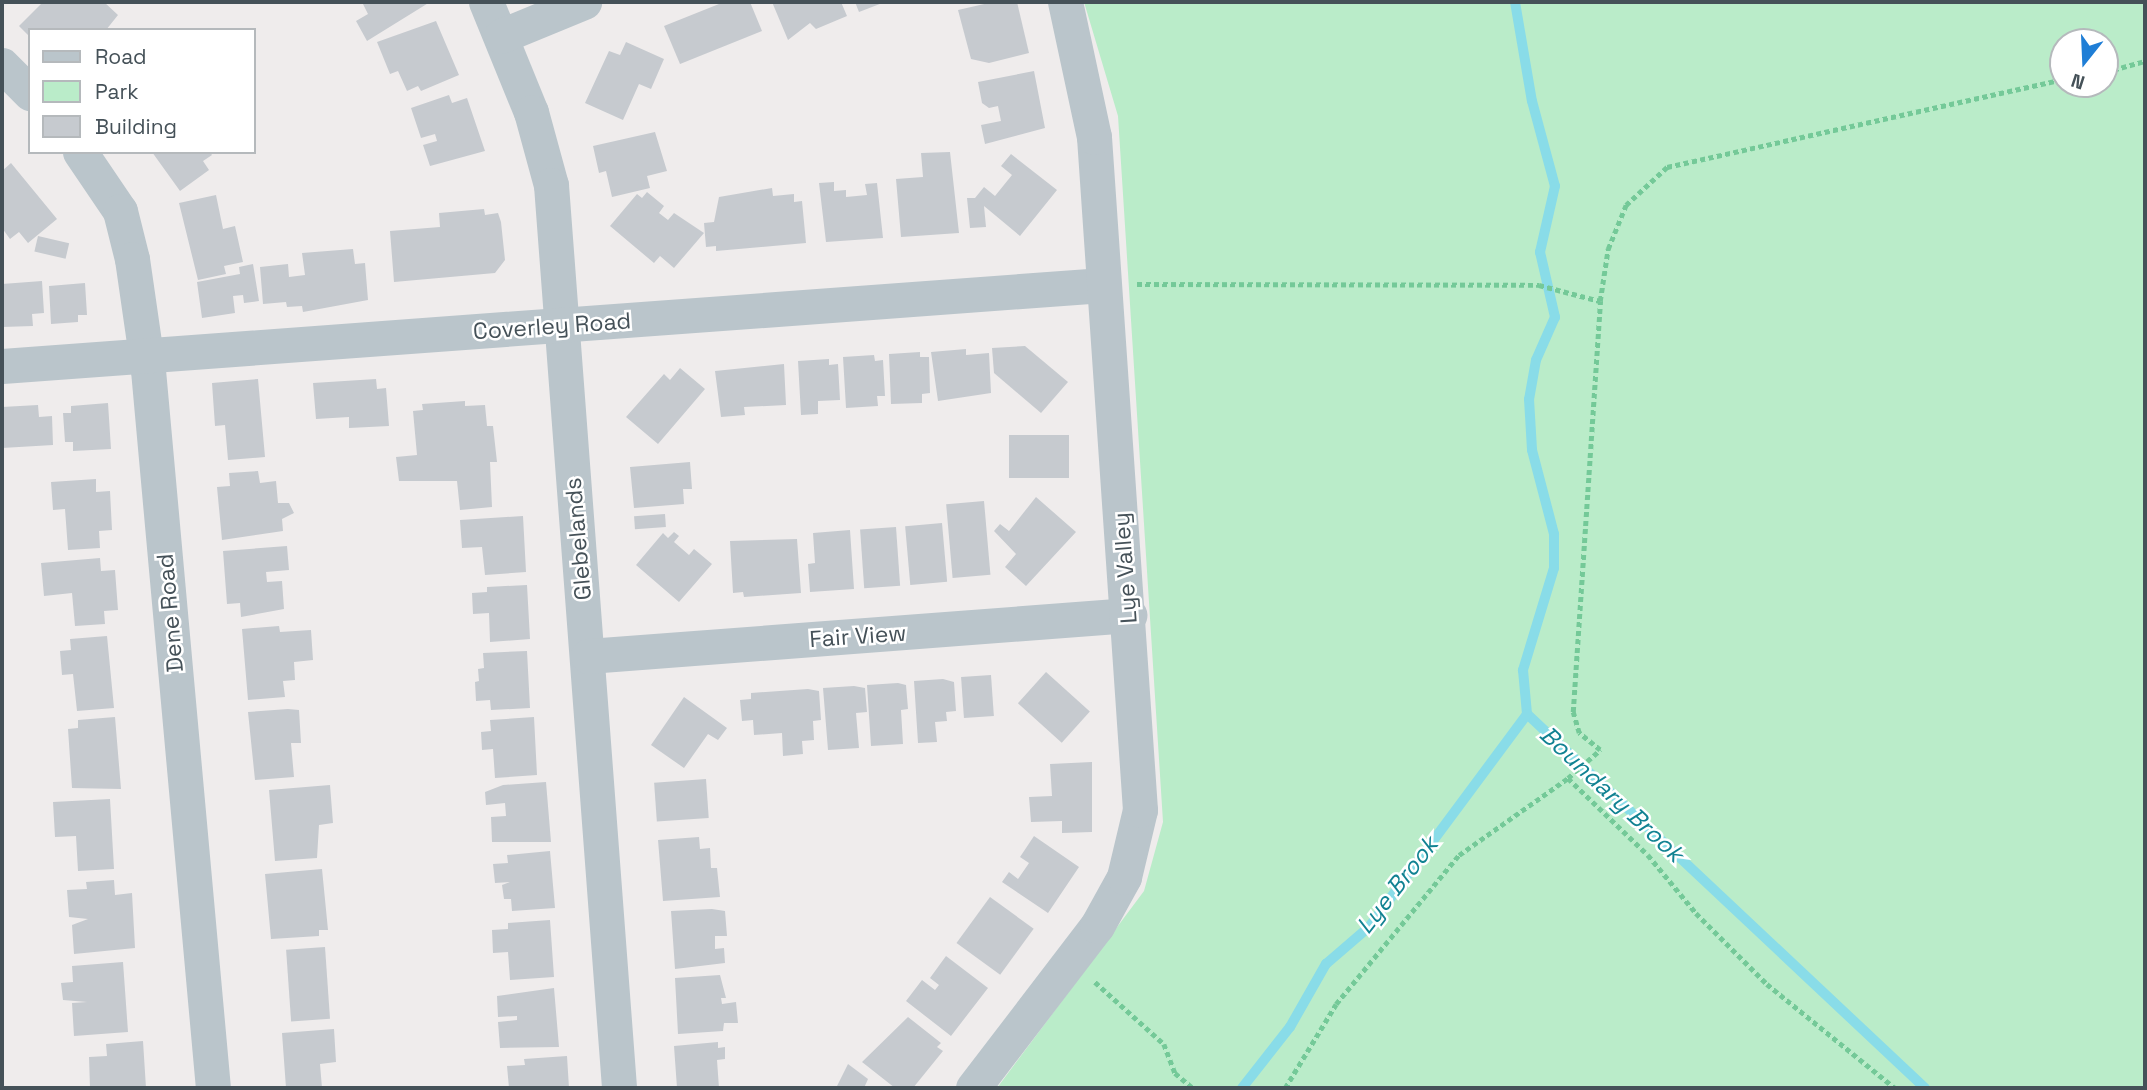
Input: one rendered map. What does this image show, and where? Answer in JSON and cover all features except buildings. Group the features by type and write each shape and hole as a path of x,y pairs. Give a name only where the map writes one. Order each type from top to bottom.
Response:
{"street":[{"name":"Glebelands","path":"486,2 501,36 551,185 619,1088"},
{"path":"501,36 584,2"},
{"name":"Lye Valley","path":"973,1088 1097,926 1124,877 1140,810 1129,615 1094,137 1065,2"},
{"path":"2,65 28,91"},
{"name":"Dene Road","path":"81,154 120,211 132,259 145,356 213,1088"},
{"name":"Coverley Road","path":"2,366 1103,285"},
{"name":"Fair View","path":"587,656 1129,615"}],"path":[{"path":"2119,68 2145,61"},
{"path":"1285,1088 1336,1004 1459,855 1596,758 1600,750 1579,733 1573,712 1600,301 1608,248 1626,205 1667,167 2049,82"},
{"path":"1103,285 1539,285 1600,301"},
{"path":"1568,778 1647,855 1696,913 1767,984 1895,1088"},
{"path":"1107,991 1164,1044 1175,1073 1193,1088"}],"green space":[{"path":"1084,2 2145,2 2145,1088 997,1088 1144,891 1163,822 1118,116"}],"waterway":[{"name":"Boundary Brook","path":"1515,2 1532,101 1555,186 1540,252 1555,317 1536,360 1529,399 1532,450 1554,534 1554,568 1523,670 1527,714 1925,1088"},
{"name":"Lye Brook","path":"1242,1088 1290,1027 1326,964 1369,927 1527,714"}]}
